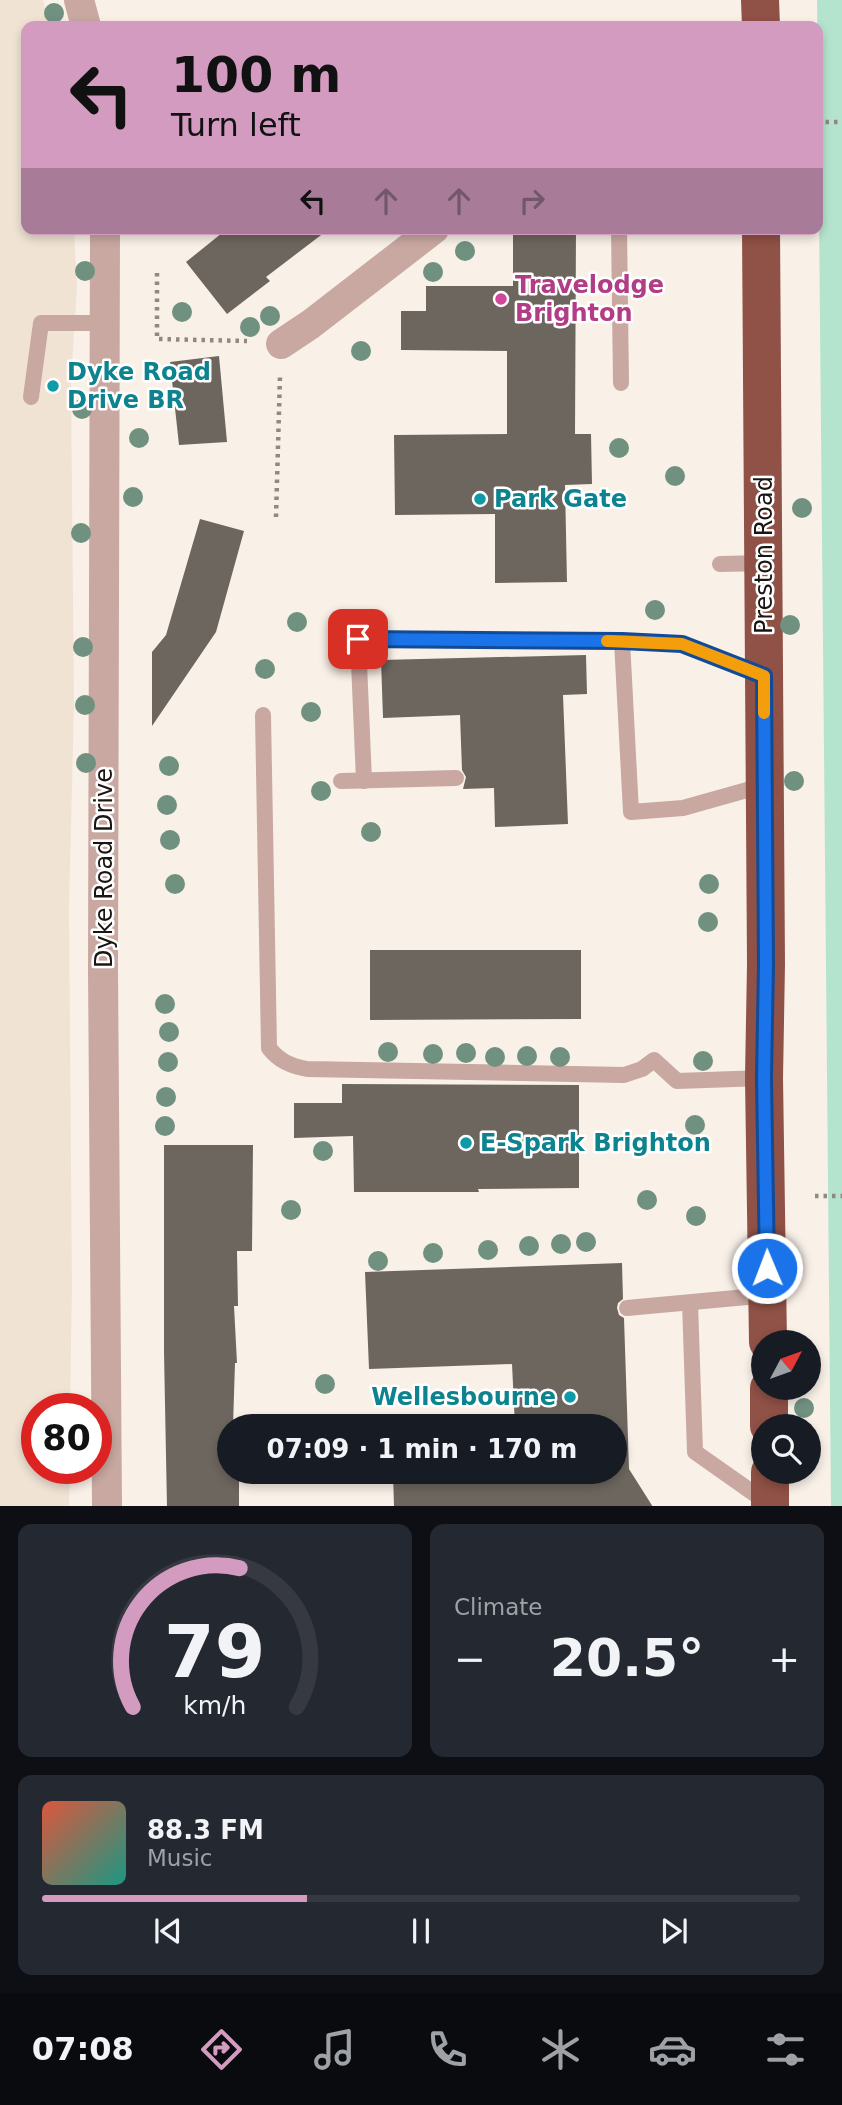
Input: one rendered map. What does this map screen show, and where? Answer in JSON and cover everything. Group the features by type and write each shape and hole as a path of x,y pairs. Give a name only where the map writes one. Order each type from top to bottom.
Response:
{"highway":[{"path":"761,0 761,21"},
{"name":"Preston Road","path":"761,235 765,563 764,1078 768,1330"},
{"path":"770,1484 771,1506"}],"street":[{"path":"79,0 85,21"},
{"name":"Dyke Road Drive","path":"105,235 103,968 107,1506"},
{"path":"281,344 426,235"}],"lane":[{"path":"619,235 621,383"},
{"path":"31,397 41,323 105,323"},
{"path":"720,564 765,563"},
{"path":"364,780 358,639 682,644 764,676"},
{"path":"622,641 631,812 683,808 765,785"},
{"path":"263,715 269,1048 280,1060 293,1067 307,1069 624,1075 642,1069 654,1060 677,1081 764,1078"},
{"path":"341,781 456,778"},
{"path":"627,1308 768,1295"},
{"path":"690,1303 695,1452 771,1506"}],"path":[{"path":"823,122 842,122"},
{"path":"157,273 156,339 248,341"},
{"path":"276,517 281,344"},
{"path":"815,1196 842,1196"}],"shaded area":[{"path":"0,0 43,0 49,21 21,21 21,235 74,235 77,286 71,381 74,706 69,908 70,1393 21,1393 21,1484 70,1484 69,1506 0,1506"}],"green space":[{"path":"817,0 842,0 842,1506 831,1506 819,235 823,235 823,21 817,21"}],"building":[{"path":"220,235 321,235 266,277 270,281 227,314 186,262"},
{"path":"513,235 576,235 575,434 591,434 592,484 565,485 567,582 495,583 495,514 395,515 394,435 507,434 507,351 401,350 401,311 426,311 426,286 513,286"},
{"path":"219,356 227,442 179,445 170,362"},
{"path":"200,519 244,531 216,632 152,726 152,652 166,635"},
{"path":"586,655 587,694 563,695 568,824 495,827 494,788 463,789 466,777 462,770 460,715 383,718 381,660"},
{"path":"370,950 581,950 581,1019 370,1020"},
{"name":"E-Spark Brighton","path":"342,1084 579,1085 579,1188 478,1189 479,1192 354,1192 353,1136 294,1138 294,1103 342,1103"},
{"path":"164,1145 253,1145 252,1251 237,1251 238,1306 234,1306 237,1363 233,1414 217,1414 217,1484 239,1484 239,1506 167,1506"},
{"name":"Wellesbourne","path":"622,1263 623,1299 617,1308 619,1315 624,1318 629,1469 652,1506 394,1506 393,1484 627,1484 627,1414 514,1414 512,1364 369,1369 365,1272"}],"slow traffic":[{"path":"607,641 682,644 764,676 764,713"}],"place":[{"name":"Travelodge Brighton","path":"501,299"},
{"name":"Dyke Road Drive BR","path":"53,386"},
{"name":"Park Gate","path":"480,499"},
{"name":"E-Spark Brighton","path":"466,1143"},
{"name":"Wellesbourne","path":"570,1397"}],"route":[{"path":"358,639 682,644 764,676 767,1268"}]}
